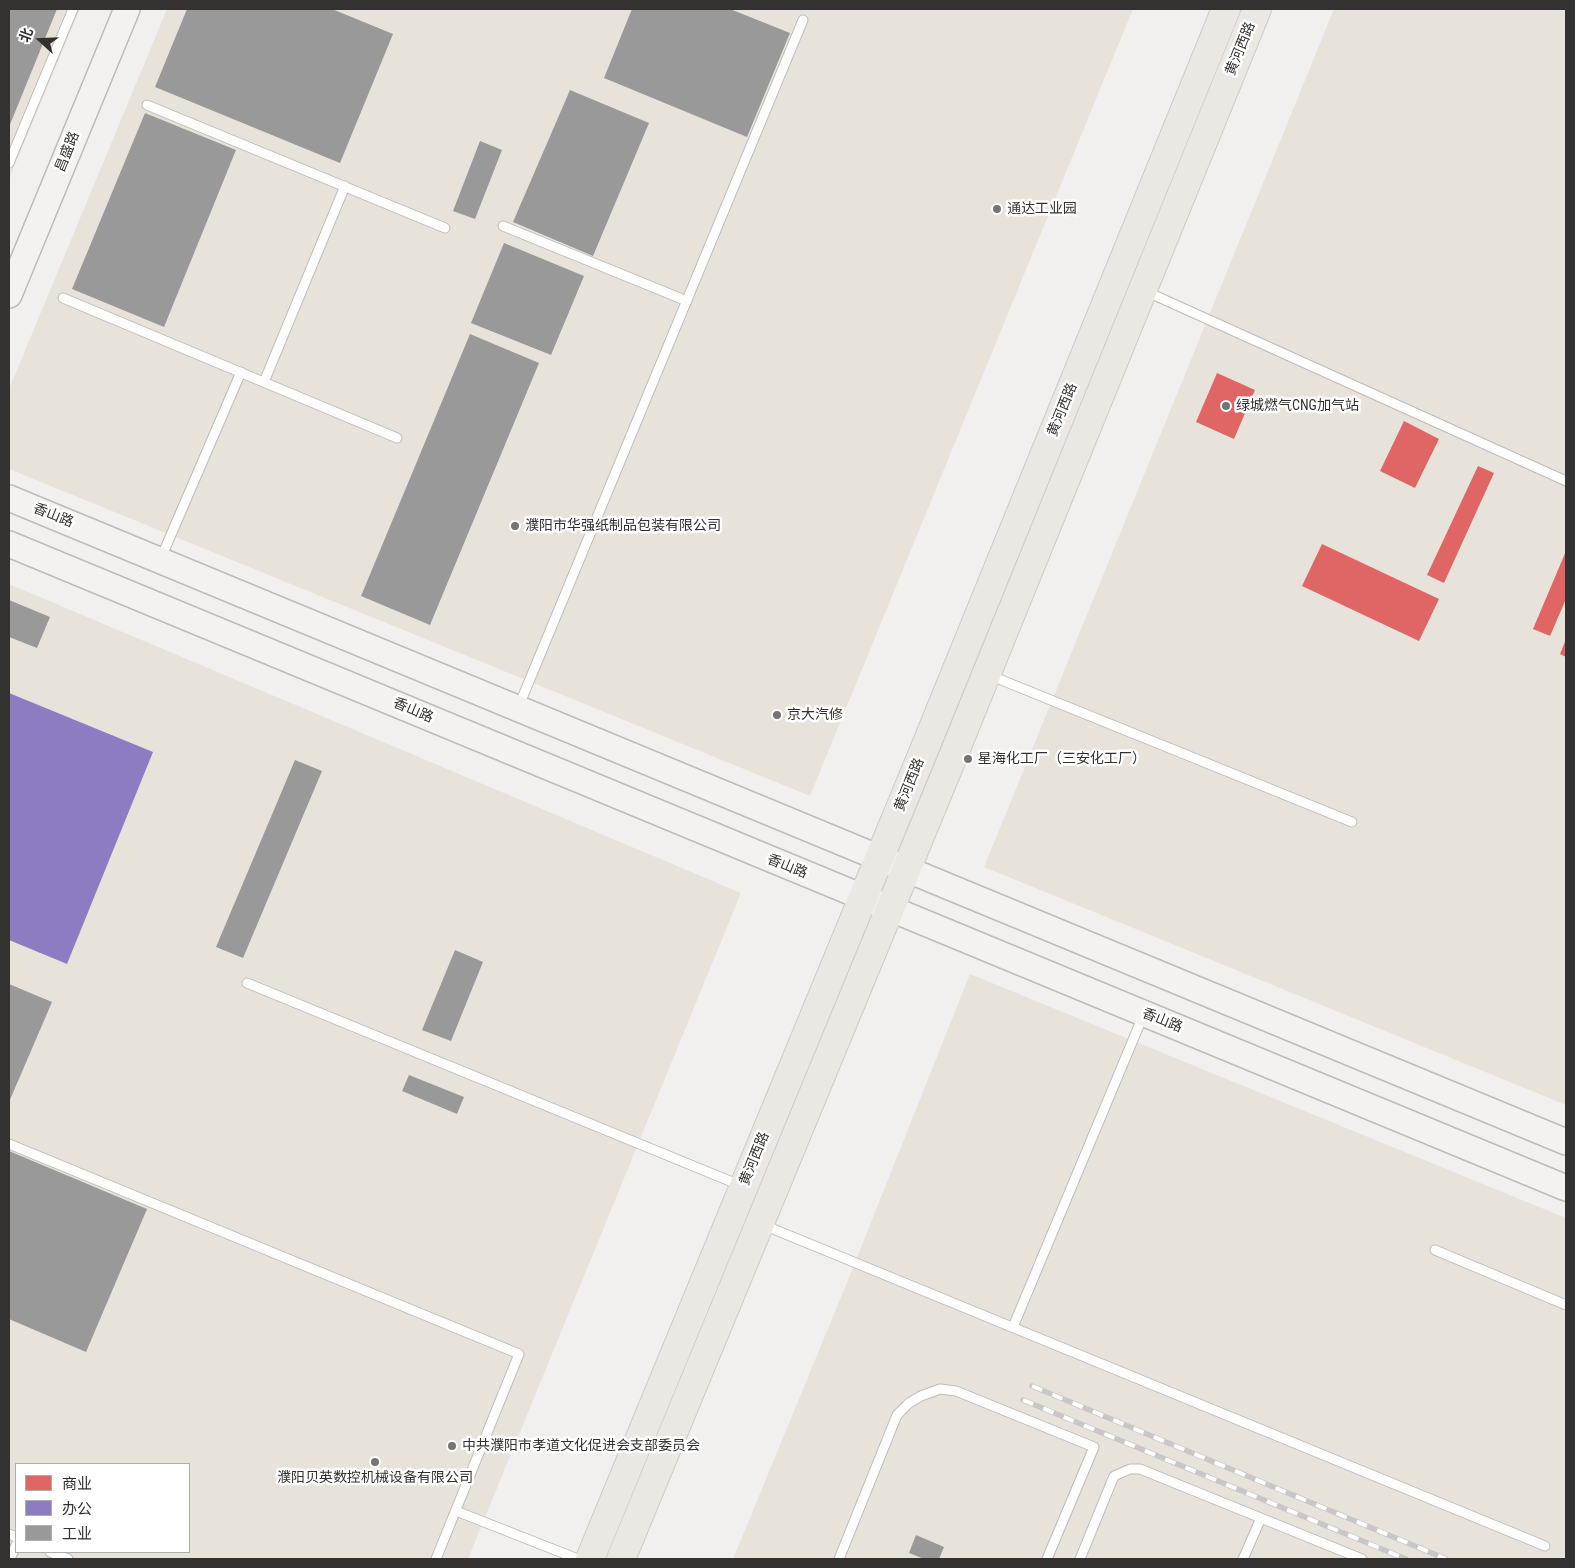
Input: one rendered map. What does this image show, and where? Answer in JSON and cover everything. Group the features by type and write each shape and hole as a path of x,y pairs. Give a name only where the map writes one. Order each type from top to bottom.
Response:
{"main road":[{"name":"黄河西路","path":"621,1559 986,674 1130,284 1226,9"},
{"name":"黄河西路","path":"590,1559 879,859 1130,284 1257,9"}],"street":[{"name":"昌盛路","path":"9,295 127,9"},
{"name":"香山路","path":"9,498 1566,1142"},
{"name":"香山路","path":"9,544 1566,1188"},
{"path":"490,743 512,707"}],"lane":[{"path":"9,163 73,9"},
{"path":"512,707 687,301 803,20"},
{"path":"147,105 445,228"},
{"path":"264,382 345,186"},
{"path":"502,226 687,301"},
{"path":"1130,284 1566,481"},
{"path":"64,298 397,438"},
{"path":"160,560 241,372"},
{"path":"986,674 1352,822"},
{"path":"247,983 744,1186"},
{"path":"1013,1327 1144,1013"},
{"path":"9,1144 519,1354 436,1559"},
{"path":"760,1224 1545,1546"},
{"path":"1435,1250 1566,1305"},
{"path":"839,1559 897,1415 909,1403 940,1389 956,1391 1094,1447 1047,1559"},
{"path":"1080,1559 1114,1476 1130,1469 1140,1469 1362,1559"},
{"path":"456,1512 578,1559"},
{"path":"1243,1559 1261,1518"},
{"path":"10,1559 15,1547"},
{"path":"53,1553 68,1559"}],"shaded area":[{"path":"9,9 80,9 9,179"},
{"path":"167,9 1133,9 810,796 9,469 9,389"},
{"path":"1334,9 1566,9 1566,1105 984,867"},
{"path":"9,584 741,893 468,1559 9,1559"},
{"path":"970,974 1566,1218 1566,1559 733,1559 848,1280"}],"building: 商业":[{"name":"绿城燃气CNG加气站","path":"1217,373 1255,390 1234,439 1196,422"},
{"path":"1404,421 1439,439 1415,488 1380,471"},
{"path":"1478,466 1494,473 1444,583 1427,575"},
{"path":"1322,544 1439,599 1419,641 1302,586"},
{"path":"1566,551 1566,599 1550,636 1533,629"},
{"path":"1566,639 1566,657 1560,654"}],"building: 办公":[{"path":"9,693 153,752 67,964 9,940"}],"building: 工业":[{"path":"9,9 57,9 9,127"},
{"path":"187,9 332,9 393,34 340,163 155,87"},
{"path":"632,9 730,9 790,33 747,137 604,78"},
{"path":"570,90 649,123 593,256 513,222"},
{"path":"145,113 236,150 164,327 72,289"},
{"path":"480,141 502,150 475,219 453,211"},
{"path":"504,243 584,276 551,355 471,323"},
{"path":"470,334 539,363 430,625 361,596"},
{"path":"9,600 50,617 37,648 9,637"},
{"path":"295,760 322,771 243,958 216,947"},
{"path":"455,950 483,962 451,1041 422,1030"},
{"path":"9,984 52,1002 9,1102"},
{"path":"409,1075 464,1097 457,1114 402,1091"},
{"path":"9,1151 147,1209 86,1352 9,1319"},
{"path":"916,1535 944,1547 939,1559 924,1559 909,1553"}],"railway":[{"path":"1032,1386 1446,1559"},
{"path":"1023,1400 1406,1559"}],"place":[{"name":"通达工业园","path":"997,209"},
{"name":"绿城燃气CNG加气站","path":"1226,406"},
{"name":"濮阳市华强纸制品包装有限公司","path":"515,526"},
{"name":"京大汽修","path":"777,715"},
{"name":"星海化工厂（三安化工厂）","path":"968,759"},
{"name":"中共濮阳市孝道文化促进会支部委员会","path":"452,1446"},
{"name":"濮阳贝英数控机械设备有限公司","path":"375,1462"}]}
